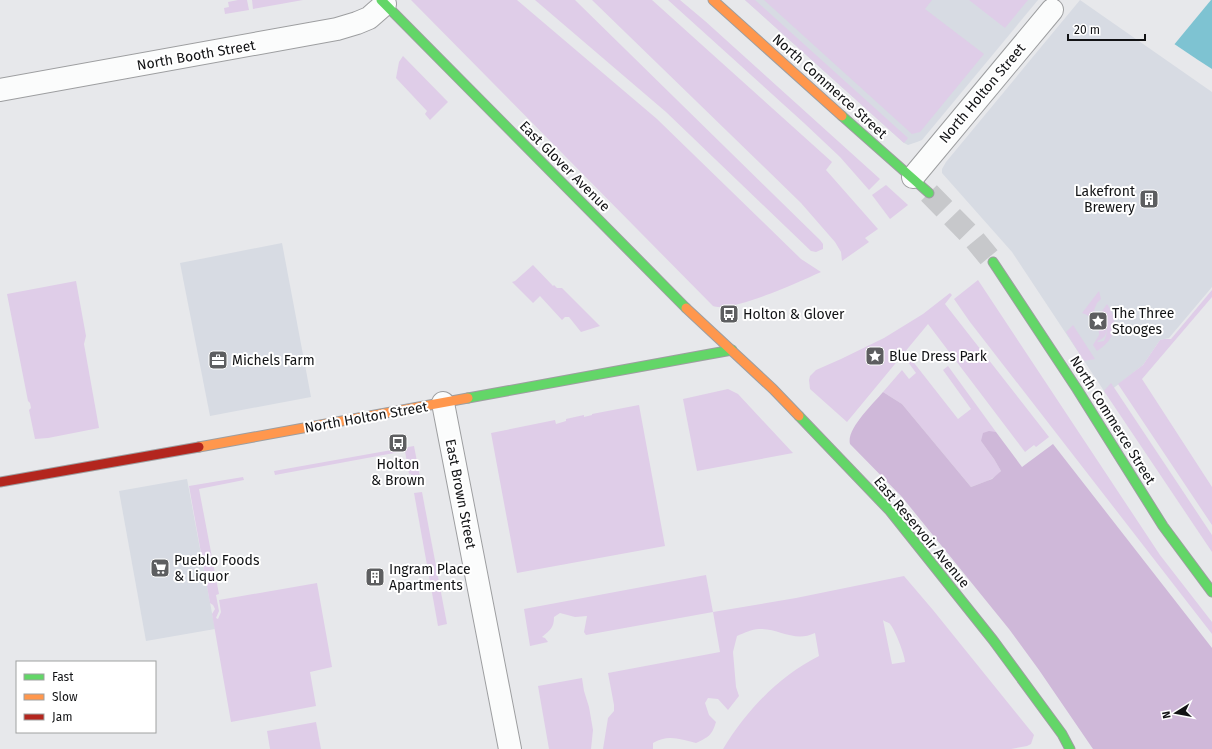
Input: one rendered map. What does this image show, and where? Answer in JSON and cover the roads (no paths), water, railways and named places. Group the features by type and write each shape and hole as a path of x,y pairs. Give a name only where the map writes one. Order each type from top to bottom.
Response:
{"street":[{"name":"North Commerce Street","path":"713,0 930,193"},
{"name":"North Booth Street","path":"0,90 337,29 369,18 383,2"},
{"name":"East Glover Avenue","path":"383,2 687,309 732,350"},
{"name":"North Holton Street","path":"913,178 1052,10"},
{"name":"North Commerce Street","path":"993,262 1069,376 1164,526 1212,592"},
{"name":"North Holton Street","path":"0,482 732,350"},
{"name":"East Reservoir Avenue","path":"732,350 773,389 890,511 993,640 1062,734 1070,749"},
{"name":"East Brown Street","path":"443,403 510,749"}],"water":[{"path":"1109,0 1212,0 1212,69 1198,60"}],"tunnel":[{"path":"929,193 974,239 993,262"}],"place":[{"name":"Lakefront Brewery","path":"1149,199"},
{"name":"Holton & Glover","path":"729,314"},
{"name":"The Three Stooges","path":"1098,321"},
{"name":"Blue Dress Park","path":"875,356"},
{"name":"Michels Farm","path":"218,360"},
{"name":"Holton & Brown","path":"398,443"},
{"name":"Pueblo Foods & Liquor","path":"160,568"},
{"name":"Ingram Place Apartments","path":"375,577"}]}
